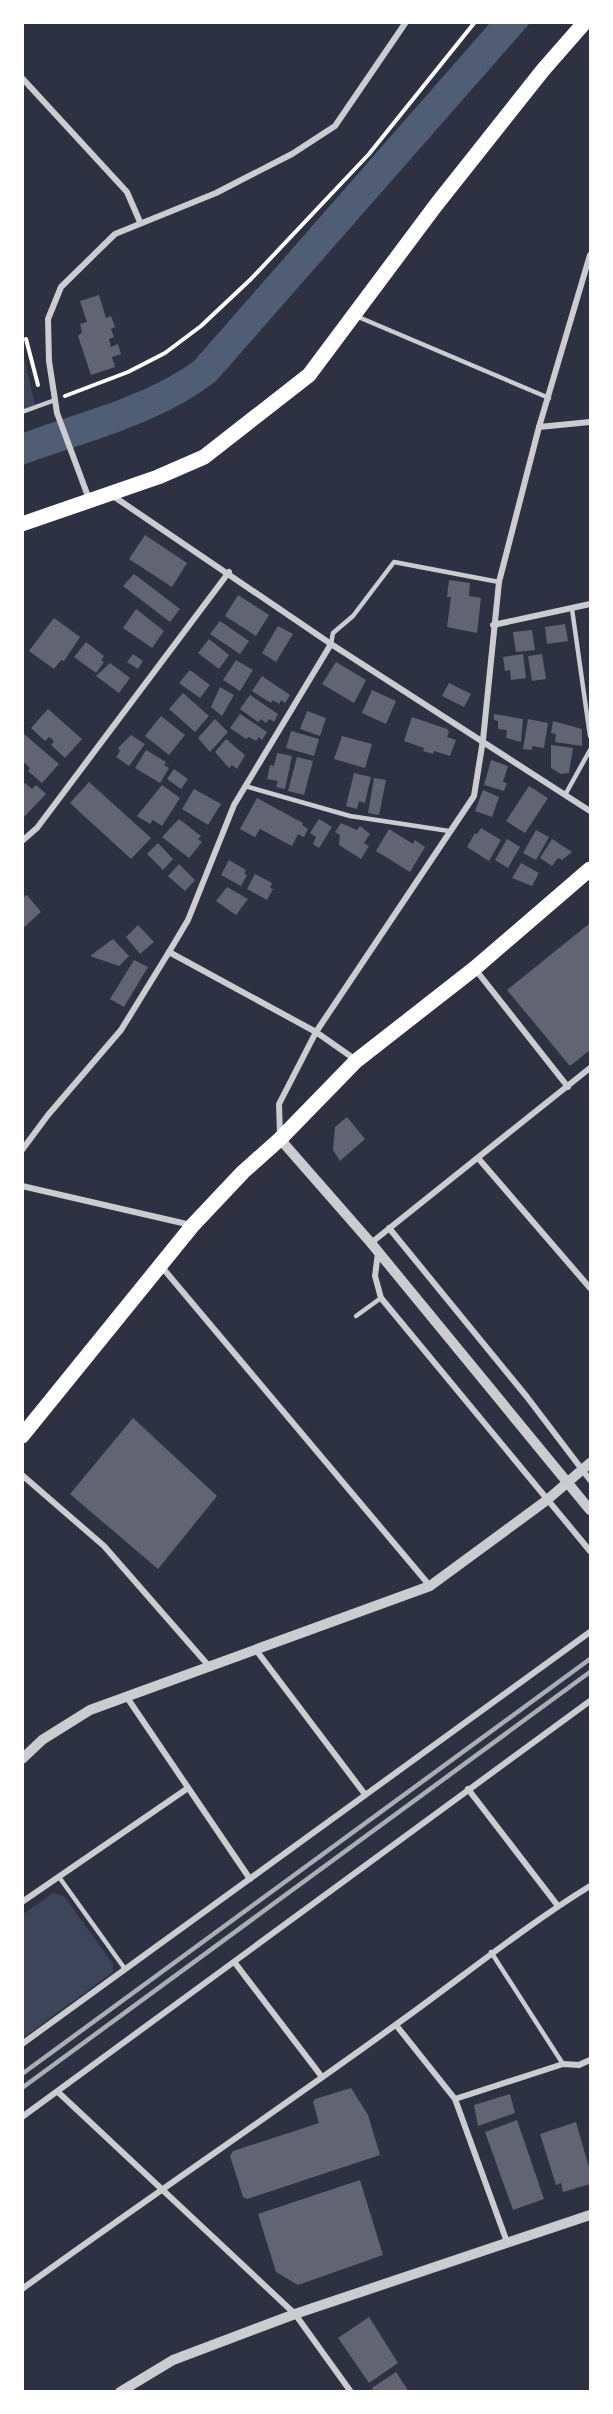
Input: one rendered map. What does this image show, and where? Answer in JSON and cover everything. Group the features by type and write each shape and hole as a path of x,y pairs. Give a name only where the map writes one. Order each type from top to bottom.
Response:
{"main road":[{"path":"22,524 204,458 309,375 521,97 585,22"},
{"path":"22,1436 193,1225 243,1172 280,1139 356,1061 475,968 591,869"}],"street":[{"path":"90,500 57,413 55,400 48,319 62,287 115,234 216,193 292,154 335,126 406,22"},
{"path":"22,78 127,192 140,222"},
{"path":"591,255 589,268 539,427 499,582 483,740 474,796 316,1032 279,1104 280,1139 371,1243 591,1510"},
{"path":"539,427 591,422"},
{"path":"110,494 229,572 331,644 591,811"},
{"path":"22,842 37,828 115,727 229,572"},
{"path":"493,624 591,604"},
{"path":"22,1150 48,1115 121,1030 169,952 188,920 234,805 331,644"},
{"path":"169,952 316,1032 356,1061"},
{"path":"475,968 568,1087"},
{"path":"371,1243 591,1068"},
{"path":"478,1158 588,1279 591,1288"},
{"path":"22,1186 193,1225"},
{"path":"389,1228 527,1397 591,1480"},
{"path":"378,1252 375,1275 381,1298 551,1496 591,1551"},
{"path":"161,1266 430,1586"},
{"path":"22,1759 42,1740 90,1710 208,1665 256,1650 430,1586 551,1496 583,1469"},
{"path":"22,1475 105,1546 208,1665"},
{"path":"22,2044 250,1879 364,1793 591,1632"},
{"path":"256,1650 364,1793"},
{"path":"126,1695 250,1879"},
{"path":"22,2117 591,1701"},
{"path":"22,1902 188,1788"},
{"path":"468,1789 558,1906"},
{"path":"22,2289 162,2187 396,2025 490,1952 591,1886"},
{"path":"235,1963 322,2077"},
{"path":"396,2025 455,2099 507,2242"},
{"path":"455,2099 563,2064 579,2064 591,2060"},
{"path":"58,2092 295,2314 351,2391"},
{"path":"120,2391 173,2360 295,2314 591,2215"}],"lane":[{"path":"354,315 549,398"},
{"path":"22,412 55,400"},
{"path":"331,644 333,633 353,616 394,562 499,582"},
{"path":"572,609 591,736"},
{"path":"565,795 591,750"},
{"path":"245,786 350,816 449,831"},
{"path":"356,1316 381,1298"},
{"path":"59,1877 125,1969"},
{"path":"490,1952 563,2064"}],"path":[{"path":"55,400 128,372 165,353 201,326 251,279 369,154 475,22"},
{"path":"26,339 43,405"}],"shaded area":[{"path":"490,23 530,23 216,381 195,396 148,420 23,465 23,433 133,394 175,374 194,361"},
{"path":"22,350 36,408 22,412"},
{"path":"53,1893 64,1896 113,1964 113,1972 23,2038 23,1914"}],"building":[{"path":"99,295 106,318 111,316 115,327 111,329 114,337 109,339 111,347 118,344 121,354 112,357 115,367 91,375 78,336 82,332 80,324 87,322 80,301"},
{"path":"145,535 187,563 172,587 129,559"},
{"path":"134,574 180,609 170,622 123,586"},
{"path":"449,580 470,583 469,596 481,598 477,633 447,627 451,597 447,597"},
{"path":"238,595 269,615 256,636 225,616"},
{"path":"136,609 164,631 152,648 123,628"},
{"path":"54,618 80,637 64,661 61,660 54,669 29,651"},
{"path":"220,621 249,641 240,654 210,634"},
{"path":"565,624 568,641 547,644 545,627"},
{"path":"278,626 293,634 276,662 262,653"},
{"path":"532,630 535,650 516,652 513,632"},
{"path":"209,639 229,655 219,669 198,653"},
{"path":"86,642 104,656 101,660 104,662 96,673 74,657"},
{"path":"133,654 143,661 138,669 127,662"},
{"path":"523,654 526,678 511,680 510,670 505,671 503,657"},
{"path":"542,654 546,679 532,681 528,656"},
{"path":"236,660 253,670 240,691 223,680"},
{"path":"336,662 366,680 354,703 322,684"},
{"path":"110,663 130,678 119,693 96,676"},
{"path":"190,670 210,685 200,698 179,683"},
{"path":"262,676 290,695 285,703 281,700 279,704 273,700 271,703 252,691"},
{"path":"449,683 471,694 464,707 442,696"},
{"path":"220,687 234,695 222,716 211,707"},
{"path":"372,690 396,701 386,724 362,713"},
{"path":"183,693 209,716 195,732 169,709"},
{"path":"250,695 278,714 274,722 269,719 266,723 261,719 258,722 240,709"},
{"path":"48,709 82,739 65,758 51,745 54,741 49,737 45,741 31,728"},
{"path":"307,711 326,718 320,736 300,729"},
{"path":"240,714 267,732 262,740 259,737 256,741 249,737 246,739 230,728"},
{"path":"494,714 523,719 521,742 506,738 507,730 498,729 498,721 494,720"},
{"path":"161,716 185,735 169,755 145,736"},
{"path":"412,717 447,729 449,732 447,737 456,740 450,756 434,751 433,754 423,751 424,748 404,741"},
{"path":"215,719 228,732 210,752 198,738"},
{"path":"528,719 548,723 544,748 532,746 532,750 523,749"},
{"path":"553,721 582,729 582,746 555,742 556,734 551,733"},
{"path":"291,731 319,739 314,756 286,748"},
{"path":"24,734 59,764 42,783 28,771 30,768 25,763 22,766"},
{"path":"131,735 145,744 129,766 116,757 120,751 118,748"},
{"path":"342,736 372,744 365,768 334,759"},
{"path":"226,739 245,755 237,769 232,765 229,768 215,752"},
{"path":"551,745 573,748 569,773 561,774 551,768"},
{"path":"146,750 166,762 164,765 169,768 160,783 135,768"},
{"path":"277,753 292,756 285,789 276,787 278,781 267,779 270,765 274,766"},
{"path":"297,757 313,761 304,795 288,791"},
{"path":"491,760 508,766 503,782 507,783 504,791 484,785"},
{"path":"174,769 188,779 181,789 167,779"},
{"path":"354,773 371,777 365,803 359,801 357,809 346,806"},
{"path":"374,778 386,780 379,815 368,813"},
{"path":"89,782 151,838 131,859 70,803"},
{"path":"25,783 32,789 36,785 46,794 22,819 22,786"},
{"path":"162,785 180,798 162,826 153,820 150,824 137,816"},
{"path":"529,786 548,798 525,833 506,821"},
{"path":"194,789 221,804 208,825 182,809"},
{"path":"483,790 499,797 492,817 475,811"},
{"path":"257,798 303,823 302,825 308,829 304,837 298,834 292,846 260,829 255,837 240,829"},
{"path":"179,819 201,836 198,839 202,842 189,858 162,837"},
{"path":"319,819 332,827 319,848 313,844 316,837 310,833"},
{"path":"341,823 357,830 360,826 370,834 364,843 369,846 361,859 339,845 340,835 335,832"},
{"path":"481,828 501,840 489,861 467,847 475,833 477,834"},
{"path":"389,829 413,844 415,840 425,847 410,872 376,851"},
{"path":"536,830 549,837 536,860 523,853"},
{"path":"507,839 520,847 508,868 495,860"},
{"path":"552,839 572,852 562,860 558,858 552,866 540,858"},
{"path":"158,843 173,859 163,870 147,854"},
{"path":"229,860 246,870 244,874 247,875 241,886 221,875"},
{"path":"521,863 539,873 532,886 512,878"},
{"path":"179,864 195,880 185,891 168,876"},
{"path":"255,874 272,883 270,888 273,889 267,900 247,889"},
{"path":"227,887 248,899 236,915 216,901"},
{"path":"27,895 41,912 22,929 22,898"},
{"path":"590,923 590,1050 570,1066 507,990"},
{"path":"138,925 154,942 140,954 126,937"},
{"path":"113,939 129,956 119,966 90,956"},
{"path":"134,960 148,967 124,1007 110,999"},
{"path":"347,1117 365,1139 340,1161 333,1150 335,1127"},
{"path":"133,1418 217,1496 158,1569 70,1494"},
{"path":"351,2088 368,2115 380,2155 247,2199 243,2197 230,2156 233,2151 319,2123 313,2102 315,2099"},
{"path":"510,2094 515,2113 478,2126 474,2105"},
{"path":"517,2120 544,2199 513,2210 485,2132"},
{"path":"576,2122 590,2171 590,2184 563,2192 561,2183 556,2185 540,2134"},
{"path":"360,2180 383,2255 298,2285 276,2272 258,2214"},
{"path":"369,2317 398,2363 369,2383 338,2338"},
{"path":"396,2372 409,2392 374,2392 372,2388"}],"railway":[{"path":"22,2074 590,1659"},
{"path":"22,2088 590,1672"}]}
